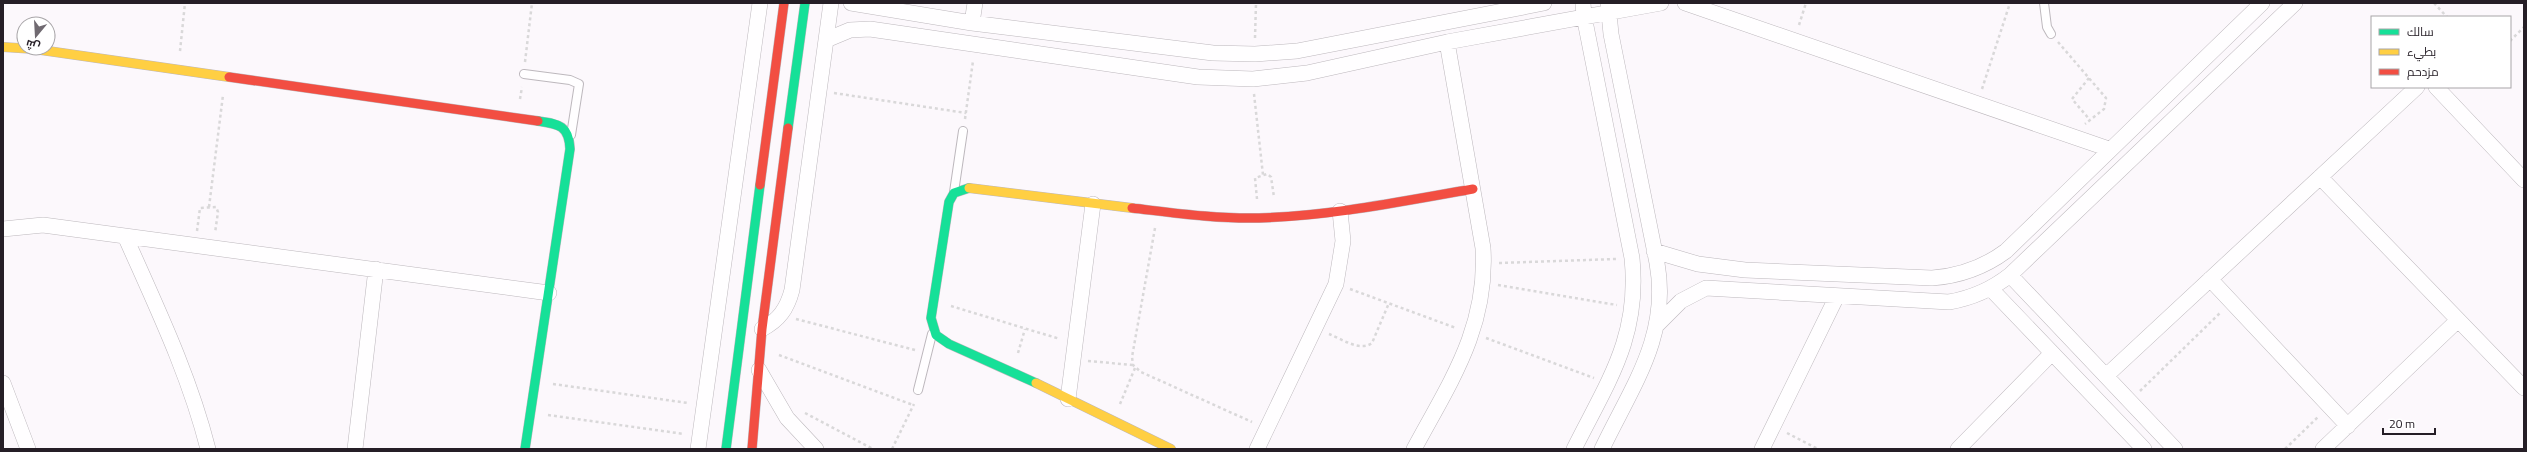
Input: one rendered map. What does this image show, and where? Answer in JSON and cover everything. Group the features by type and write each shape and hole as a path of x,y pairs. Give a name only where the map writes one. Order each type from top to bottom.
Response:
{"street":[{"path":"699,443 760,3"},
{"path":"726,449 784,3"},
{"path":"752,449 762,329 805,3"},
{"path":"762,329 782,315 792,290 831,3"},
{"path":"851,3 972,23 1213,53 1255,54 1311,49 1544,3"},
{"path":"972,23 975,3"},
{"path":"826,40 850,30 870,29 1198,77 1253,79 1307,73 1447,42 1584,9 1661,3"},
{"path":"1685,3 2109,149"},
{"path":"1654,251 1698,264 1744,270 1949,277 1979,268 2006,251 2109,149 2262,3"},
{"path":"1657,325 1681,301 1697,291 1706,288 1949,302 1963,300 1991,289 2010,274 2295,3"},
{"path":"1602,449 1648,355 1657,325 1661,295 1609,7"},
{"path":"1574,449 1624,346 1633,307 1632,258 1584,9"},
{"path":"1414,449 1466,350 1479,311 1484,283 1484,263 1473,189 1447,42"},
{"path":"3,47 225,76 548,122 558,124 566,130 570,140 549,293 525,449"},
{"path":"2106,376 2415,88"},
{"path":"2437,88 2524,180"},
{"path":"2320,177 2524,388"},
{"path":"1171,449 1012,371 944,341 933,329 931,318 933,301 949,202 954,193 968,188 1209,217 1278,218 1340,211 1473,189"},
{"path":"1068,399 1093,204"},
{"path":"1257,449 1316,328 1340,270 1343,241 1340,211"},
{"path":"3,229 43,225 549,293"},
{"path":"125,236 182,364 198,412 208,449"},
{"path":"355,449 376,269"},
{"path":"2010,274 2175,449"},
{"path":"2210,279 2348,426"},
{"path":"1991,289 2144,449"},
{"path":"1762,449 1837,296"},
{"path":"2323,449 2458,320"},
{"path":"1958,449 2052,353"},
{"path":"759,370 787,418 816,449"},
{"path":"3,383 28,449"}],"lane":[{"path":"2044,3 2047,27 2051,34"},
{"path":"524,74 575,81 579,84 570,140"},
{"path":"954,193 963,131"},
{"path":"918,390 933,329"}],"path":[{"path":"177,70 186,3"},
{"path":"1255,54 1256,3"},
{"path":"1794,41 1806,3"},
{"path":"1977,104 2010,3"},
{"path":"2434,3 2446,16"},
{"path":"2511,40 2524,27"},
{"path":"2051,34 2104,94 2106,101 2104,109 2068,136"},
{"path":"963,131 975,44"},
{"path":"209,207 225,76"},
{"path":"2089,78 2072,99 2090,120"},
{"path":"1253,79 1263,175"},
{"path":"819,91 966,113"},
{"path":"1260,218 1255,179 1256,176 1263,175 1271,177 1278,218"},
{"path":"196,245 200,208 209,207 218,210 214,248"},
{"path":"1113,421 1134,366 1132,357 1158,211"},
{"path":"1484,263 1632,258"},
{"path":"1484,283 1633,307"},
{"path":"933,301 1075,344"},
{"path":"2130,401 2231,302"},
{"path":"1316,328 1365,347 1372,342 1389,303"},
{"path":"782,315 927,354"},
{"path":"1012,371 1026,328"},
{"path":"760,348 913,405"},
{"path":"1074,359 1134,366 1267,429"},
{"path":"535,381 704,406"},
{"path":"892,449 913,405 918,390"},
{"path":"2284,449 2329,406"},
{"path":"798,409 873,449"},
{"path":"531,413 699,443"},
{"path":"1773,426 1818,449"}],"traffic: fast":[{"path":"788,128 805,3"},
{"path":"525,449 570,149 565,130 557,125 538,121"},
{"path":"726,449 760,185"},
{"path":"969,188 954,193 949,202 931,318 936,335 949,344 1036,383"}],"traffic: slow":[{"path":"3,47 34,49 229,77"},
{"path":"969,188 1132,208"},
{"path":"1036,383 1171,449"}],"traffic: jam":[{"path":"760,185 784,3"},
{"path":"229,77 538,121"},
{"path":"752,449 762,329 788,128"},
{"path":"1132,208 1227,218 1286,217 1367,207 1473,189"}]}
